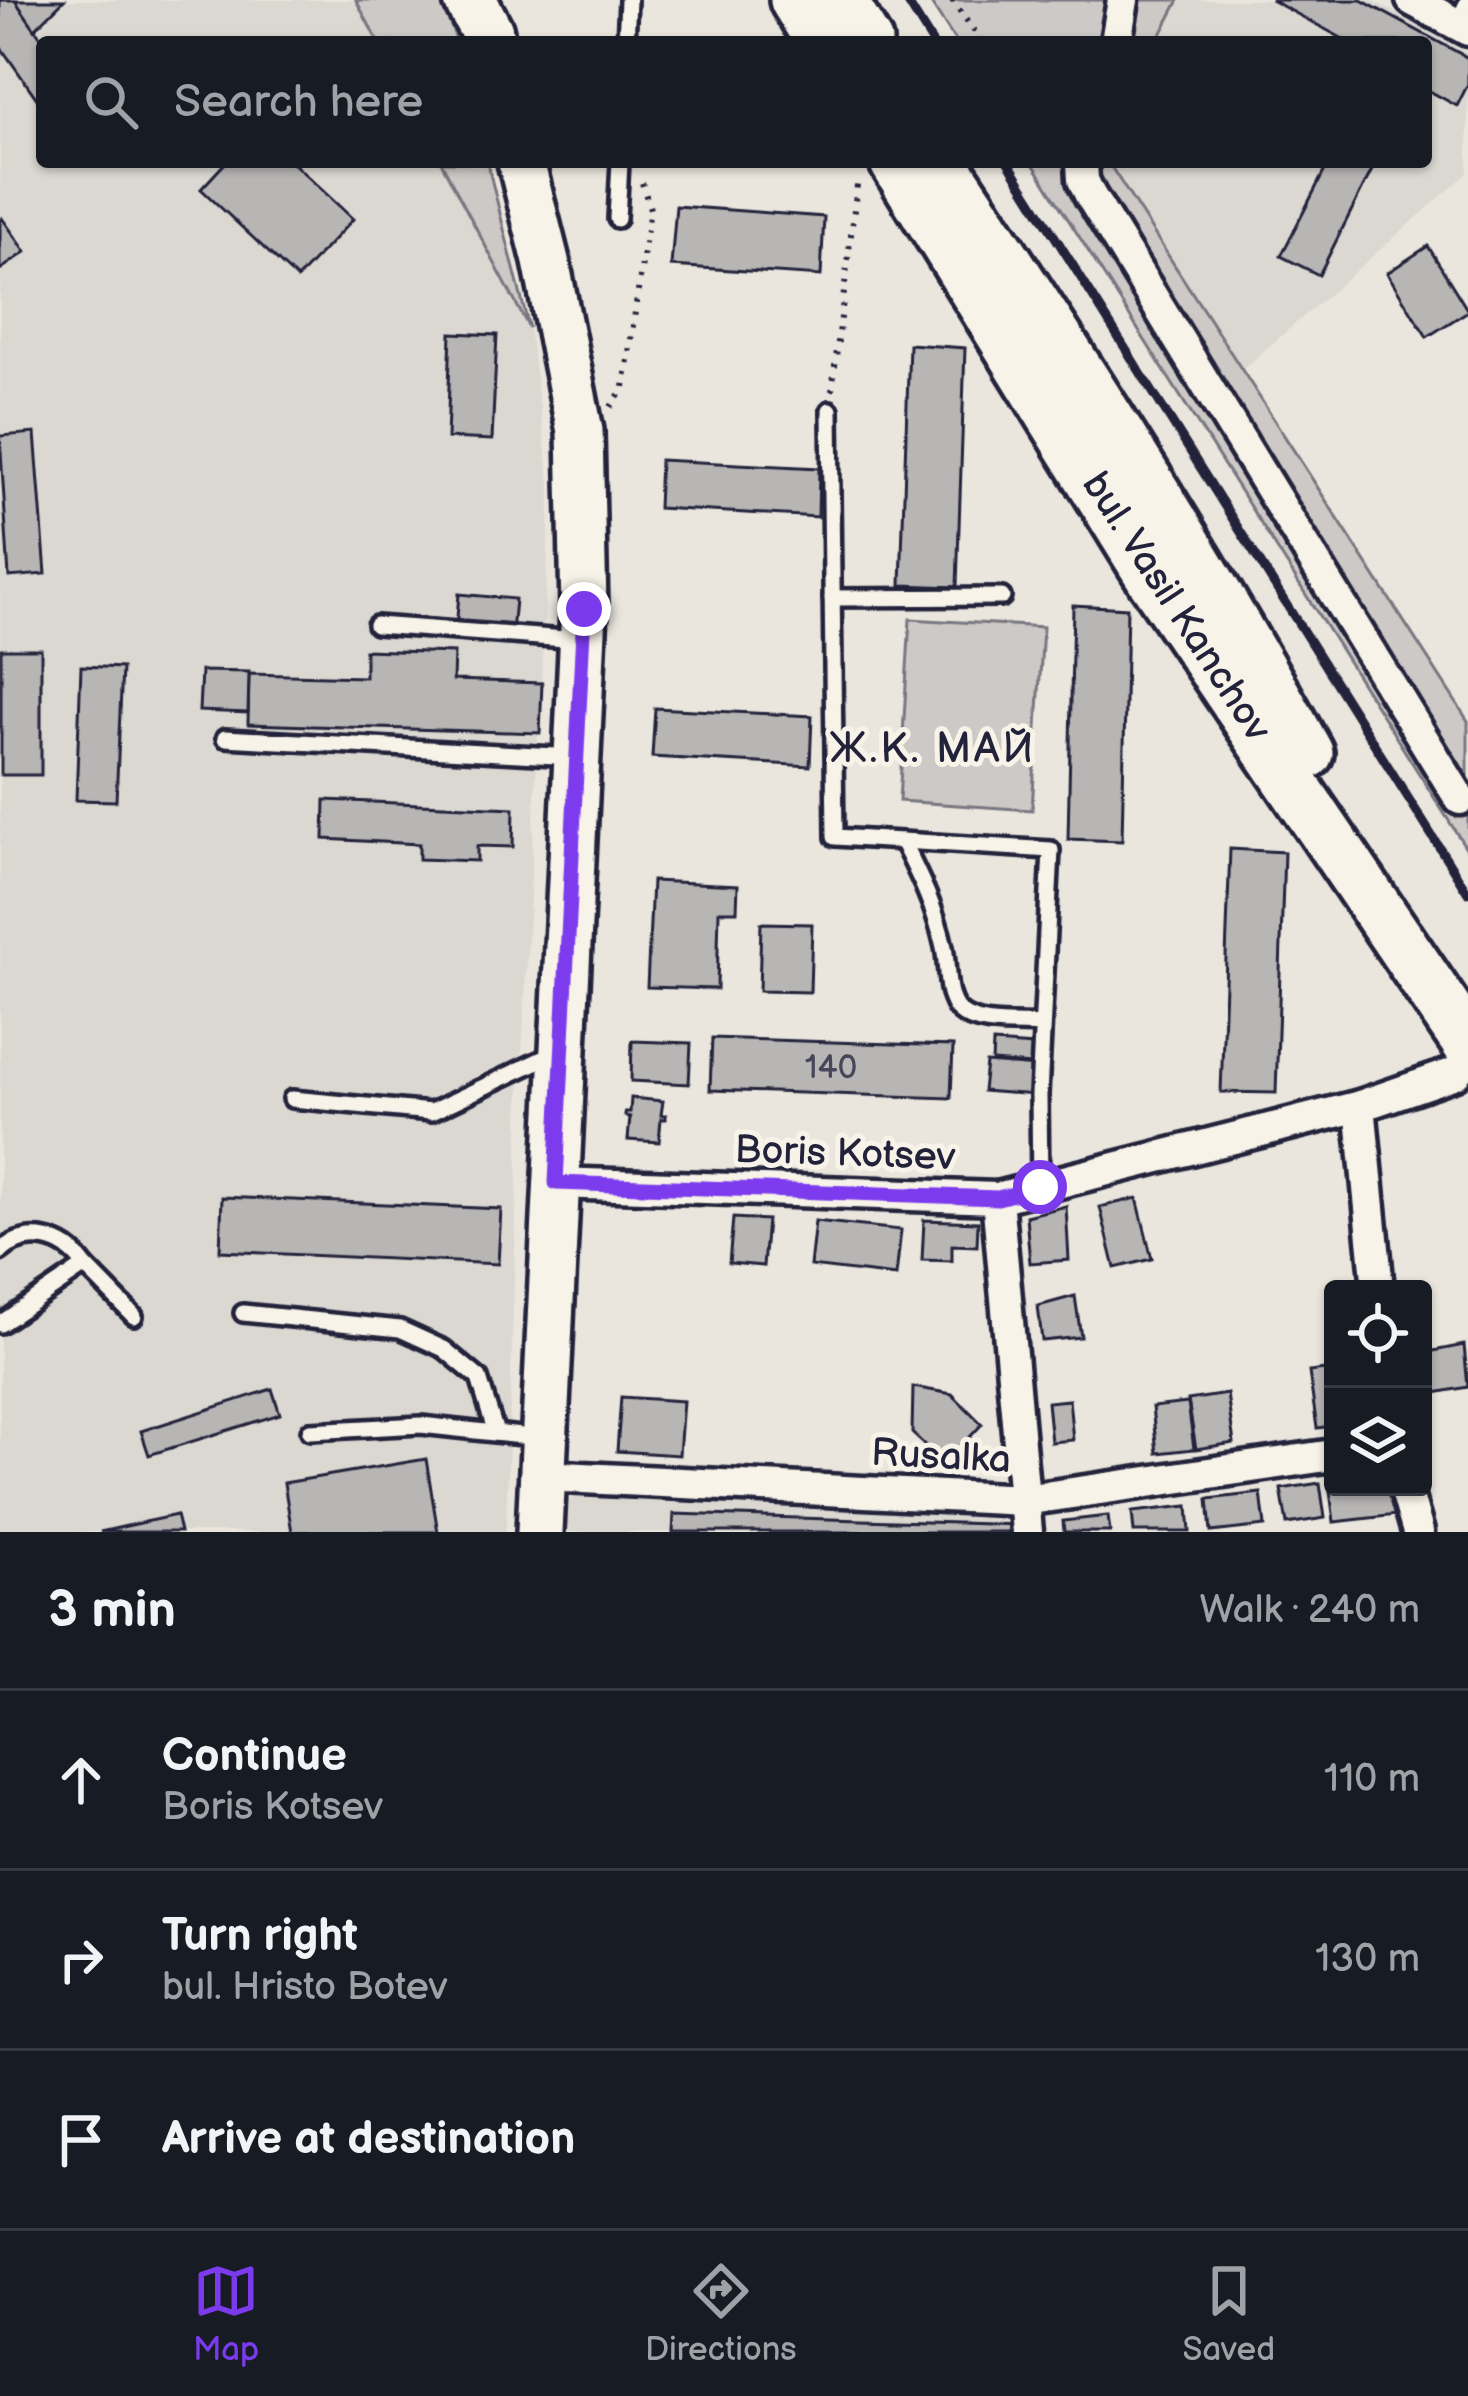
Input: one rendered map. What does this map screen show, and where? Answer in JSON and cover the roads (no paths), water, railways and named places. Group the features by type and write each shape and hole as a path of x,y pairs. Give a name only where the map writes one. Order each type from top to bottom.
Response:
{"main road":[{"path":"796,0 818,36"},
{"path":"840,0 862,36"},
{"name":"bul. Vasil Kanchov","path":"900,168 1154,580 1468,1043"},
{"path":"945,168 1078,369 1240,631 1468,1043"}],"street":[{"path":"1117,36 1124,0"},
{"path":"1412,0 1464,18"},
{"path":"522,168 546,260 580,431 578,758 540,1532"},
{"path":"1082,168 1090,195 1460,800"},
{"name":"Boris Kotsev","path":"556,1183 998,1198 1360,1106 1455,1073 1468,1059"},
{"path":"1360,1106 1377,1280"},
{"path":"998,1198 1027,1532"},
{"name":"Rusalka","path":"543,1457 1024,1500 1324,1456"},
{"path":"1408,1496 1418,1532"}],"lane":[{"path":"626,36 628,0"},
{"path":"617,219 620,168"},
{"path":"830,410 835,837 1051,850 1040,1187"},
{"path":"832,598 1002,597"},
{"path":"376,625 582,640"},
{"path":"225,738 578,758"},
{"path":"902,841 929,896 953,1003 960,1013 975,1020 1042,1025"},
{"path":"292,1099 431,1112 562,1050"},
{"path":"0,1252 30,1237 65,1245 134,1316"},
{"path":"0,1324 86,1266"},
{"path":"243,1313 400,1329 444,1349 478,1378 496,1433"},
{"path":"310,1431 421,1425 496,1433 543,1457"}],"railway":[{"path":"906,0 928,36"},
{"path":"1012,168 1468,893"}],"district":[{"name":"Ж.К. МАЙ","path":"933,749"}]}
